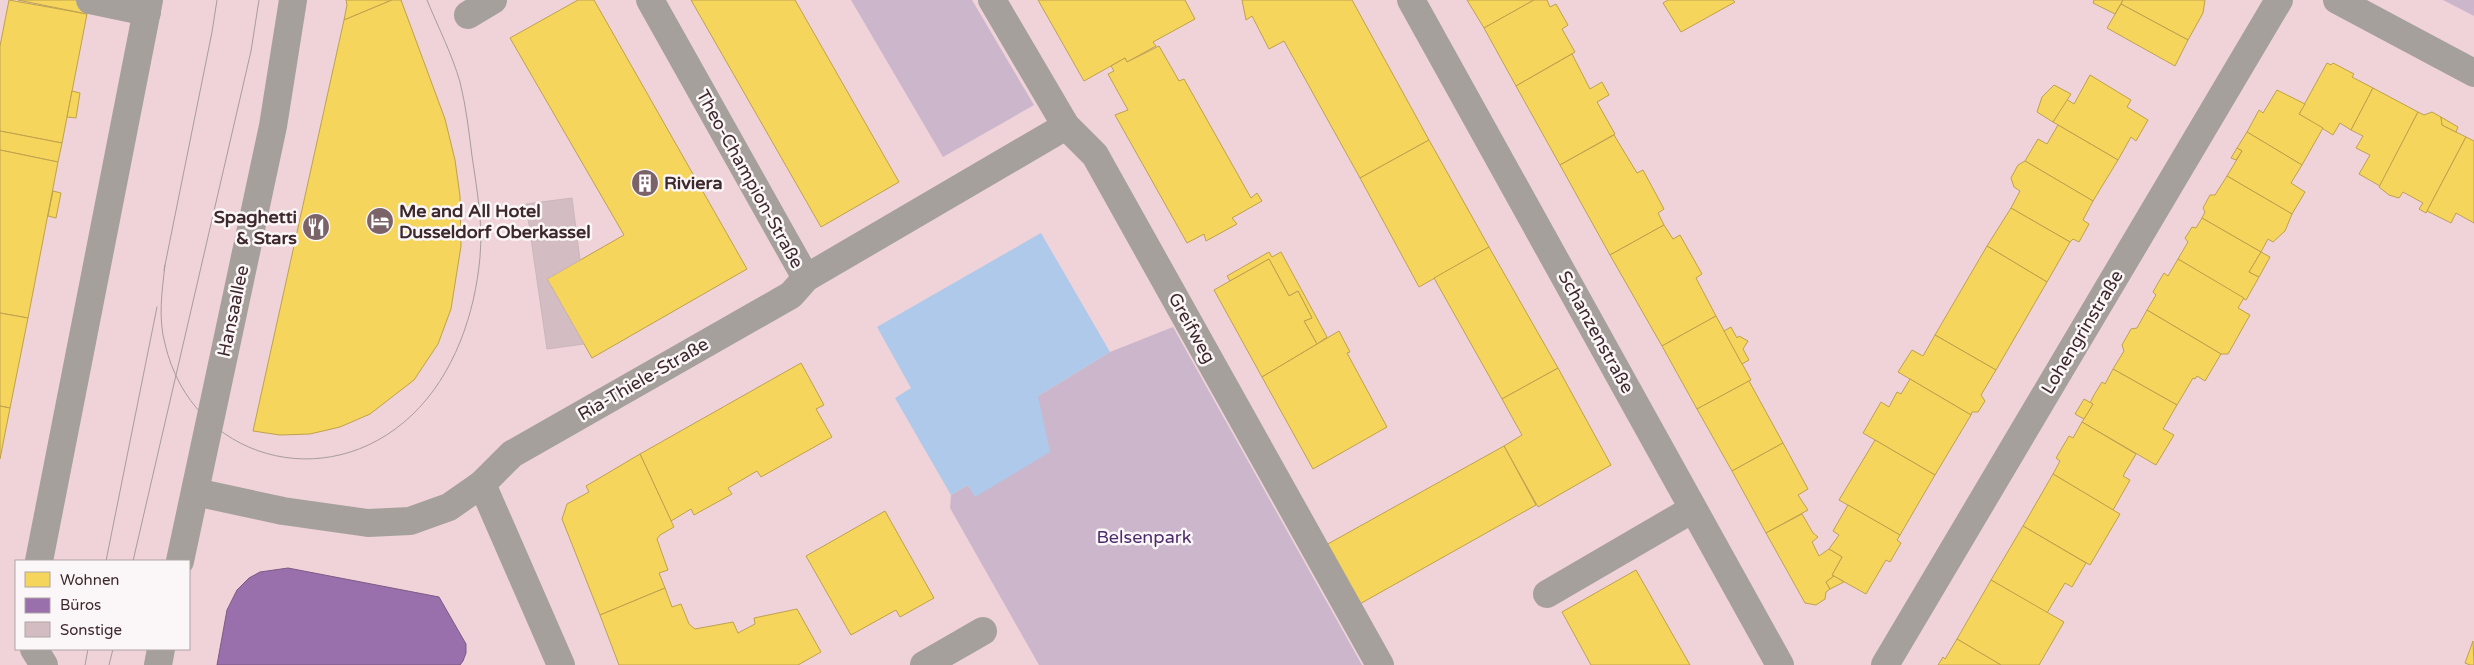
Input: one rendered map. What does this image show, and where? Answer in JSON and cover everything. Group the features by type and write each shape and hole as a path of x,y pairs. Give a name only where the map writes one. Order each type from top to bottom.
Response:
{"street":[{"path":"39,560 148,6 90,0"},
{"name":"Hansaallee","path":"180,560 273,126 292,0"},
{"path":"468,15 493,0"},
{"name":"Theo-Champion-Straße","path":"650,0 806,278 1066,126"},
{"name":"Greifweg","path":"992,0 1066,126 1095,155 1380,665"},
{"name":"Schanzenstraße","path":"1411,0 1780,665"},
{"name":"Lohengrinstraße","path":"1885,665 2279,0"},
{"path":"2337,0 2474,73"},
{"name":"Ria-Thiele-Straße","path":"195,492 284,511 368,523 410,521 449,507 482,484 512,454 791,295 806,278"},
{"path":"482,484 562,665"},
{"path":"1547,594 1693,509"},
{"path":"924,665 983,631"},
{"path":"19,665 22,650"},
{"path":"35,650 44,665"},
{"path":"158,665 161,650"}],"green space":[{"path":"851,0 972,0 1034,105 943,157"},
{"path":"2443,0 2474,0 2474,16"},
{"name":"Belsenpark","path":"1173,327 1362,665 1039,665 950,508 951,495 968,485 975,496 1038,396 1110,352"}],"water":[{"path":"1041,233 1110,352 1038,396 1050,452 975,497 968,485 951,495 895,398 911,388 877,327"}],"building: Wohnen":[{"path":"9,0 87,14 62,143 0,131 0,46"},
{"path":"18,0 90,0 87,14"},
{"path":"346,0 392,0 344,20"},
{"name":"Me and All Hotel Dusseldorf Oberkassel","path":"392,0 401,0 445,119 455,160 460,196 461,246 451,309 438,344 414,380 370,414 340,427 310,434 280,435 253,431 344,20"},
{"name":"Riviera","path":"578,0 594,0 747,269 592,358 547,279 624,235 510,38"},
{"path":"691,0 795,0 899,182 821,227"},
{"path":"1038,0 1185,0 1195,19 1153,42 1156,46 1127,62 1125,58 1084,81"},
{"path":"1242,0 1352,0 1429,140 1360,178 1284,41 1269,49 1252,16 1246,20"},
{"path":"1467,0 1534,0 1484,28"},
{"path":"1534,0 1547,0 1550,7 1556,4 1568,25 1562,29 1575,52 1516,86 1484,28"},
{"path":"1668,0 1733,0 1735,2 1681,32 1663,3"},
{"path":"2094,0 2123,0 2115,14 2093,3"},
{"path":"2123,0 2205,0 2203,13 2188,40 2121,4"},
{"path":"2121,4 2188,40 2175,66 2107,28"},
{"path":"1159,46 1179,81 1184,79 1251,198 1257,193 1262,201 1232,218 1237,224 1206,241 1204,234 1187,243 1115,115 1128,110 1108,74 1114,71 1111,66 1125,58 1127,62"},
{"path":"1572,54 1590,89 1602,82 1609,95 1597,102 1615,134 1560,165 1516,86"},
{"path":"2327,63 2331,65 2333,63 2354,74 2352,77 2373,88 2351,130 2340,123 2333,135 2299,114"},
{"path":"2090,75 2131,100 2127,107 2148,120 2136,141 2131,137 2118,160 2053,122 2066,99 2074,104"},
{"path":"2054,85 2071,94 2053,122 2037,112 2042,97"},
{"path":"2373,88 2418,112 2380,186 2359,174 2370,155 2356,148 2363,136 2351,130"},
{"path":"2277,90 2305,104 2299,114 2323,128 2302,165 2247,132 2259,110 2263,113"},
{"path":"72,91 80,93 76,118 67,117"},
{"path":"2418,112 2424,115 2432,112 2441,117 2442,125 2466,137 2426,213 2419,209 2423,203 2403,192 2399,198 2389,195 2379,187"},
{"path":"2441,117 2458,127 2456,132 2442,125"},
{"path":"2058,125 2118,160 2093,201 2025,161 2038,139 2047,144"},
{"path":"0,131 62,143 58,162 0,150"},
{"path":"2247,132 2302,165 2291,183 2305,192 2292,214 2227,176 2242,151 2237,148"},
{"path":"1614,135 1637,173 1643,170 1664,209 1658,213 1664,225 1610,255 1560,165"},
{"path":"2466,137 2474,141 2474,223 2456,213 2451,223 2427,211"},
{"path":"1429,140 1489,247 1419,287 1360,178"},
{"path":"2237,148 2242,151 2236,160 2231,158"},
{"path":"0,150 58,162 28,318 0,313"},
{"path":"2025,161 2093,201 2083,220 2089,224 2079,242 2073,239 2070,242 2011,208 2020,191 2014,187 2011,178 2018,165"},
{"path":"2227,176 2292,214 2285,231 2273,242 2268,239 2261,252 2202,218 2205,212 2203,208 2210,195 2215,195"},
{"path":"53,191 61,193 56,218 48,216"},
{"path":"2011,208 2070,242 2047,282 1987,246"},
{"path":"2202,218 2261,252 2249,272 2259,277 2246,300 2178,259 2188,242 2185,238 2192,227 2196,228"},
{"path":"1664,225 1673,239 1680,235 1702,274 1696,278 1716,316 1662,346 1610,255"},
{"path":"1987,246 2047,282 1996,370 1935,335"},
{"path":"1489,247 1558,368 1502,399 1434,278"},
{"path":"1269,252 1272,257 1281,252 1327,337 1317,344 1304,321 1312,318 1298,291 1289,296 1269,259 1230,281 1227,276"},
{"path":"2261,252 2270,257 2259,277 2249,272"},
{"path":"1269,259 1289,296 1298,291 1312,318 1304,321 1317,344 1262,377 1214,290"},
{"path":"2178,259 2244,298 2238,308 2250,315 2228,354 2221,354 2147,310 2156,295 2153,292 2164,273 2168,276"},
{"path":"2147,310 2221,354 2205,381 2197,376 2195,379 2193,378 2177,405 2113,369 2124,351 2122,345 2131,329 2137,328"},
{"path":"0,313 28,318 10,408 0,406"},
{"path":"1716,316 1751,380 1697,409 1662,346"},
{"path":"1731,327 1737,338 1739,336 1748,341 1743,349 1749,360 1742,364 1724,331"},
{"path":"1339,331 1350,352 1347,353 1387,427 1313,469 1262,377"},
{"path":"1935,335 1996,370 1981,395 1985,401 1978,412 1972,412 1971,415 1898,372 1912,350 1923,356"},
{"path":"801,363 824,405 816,409 832,437 761,477 757,471 728,488 732,494 694,515 691,509 671,521 640,454"},
{"path":"1558,368 1611,465 1538,507 1504,446 1522,435 1502,399"},
{"path":"2113,369 2177,405 2163,429 2174,435 2156,465 2082,422 2093,404 2090,403 2094,395 2102,382 2105,384"},
{"path":"1910,379 1971,415 1935,475 1863,433 1881,402 1889,407 1897,392 1901,394"},
{"path":"1749,381 1783,443 1732,471 1697,409"},
{"path":"2084,399 2093,404 2084,419 2075,414"},
{"path":"0,406 10,408 0,459"},
{"path":"2082,422 2136,454 2123,476 2130,480 2113,510 2053,474 2060,461 2056,458 2069,436 2073,438"},
{"path":"1875,440 1935,475 1900,535 1839,500"},
{"path":"1783,443 1808,489 1798,495 1808,510 1766,533 1732,471"},
{"path":"1504,446 1536,505 1358,605 1326,545"},
{"path":"640,454 674,527 660,535 657,539 668,570 659,573 665,588 600,615 562,519 567,504 589,492 586,486"},
{"path":"2053,474 2120,514 2090,565 2023,526"},
{"path":"1848,505 1900,535 1897,540 1901,543 1890,562 1886,560 1866,594 1832,575 1842,557 1829,549 1839,535 1833,531"},
{"path":"885,511 934,598 900,617 896,610 851,635 806,556"},
{"path":"1802,514 1813,533 1818,537 1812,542 1819,556 1829,549 1842,557 1832,575 1834,576 1826,582 1830,589 1826,592 1825,599 1816,605 1805,603 1766,533"},
{"path":"2023,526 2086,563 2072,587 2065,583 2047,613 1991,580"},
{"path":"1636,570 1690,665 1591,665 1562,612"},
{"path":"1834,576 1844,582 1830,589 1826,582"},
{"path":"1991,580 2064,622 2039,665 2001,665 1957,639"},
{"path":"665,588 672,607 681,604 689,624 695,629 733,622 738,633 755,624 754,618 797,609 821,652 798,665 619,665 600,615"},
{"path":"1957,639 2001,665 1938,665 1943,657 1945,659"},
{"path":"2473,641 2474,665 2470,665 2465,663"}],"building: Büros":[{"path":"288,568 439,597 466,644 466,653 463,661 460,665 217,665 227,610 237,590 249,578 260,572"}],"building: Sonstige":[{"path":"572,198 580,260 547,279 584,344 547,349 526,204"}],"tram line":[{"path":"164,270 217,0"},
{"path":"133,560 251,51 259,0"},
{"path":"165,265 161,304 163,334 180,383 203,415 232,439 266,453 303,459 341,455 378,440 412,415 440,381 460,342 473,300 481,244 478,194 462,91 453,61 427,0"},
{"path":"106,560 157,307"},
{"path":"85,665 88,650"},
{"path":"109,665 113,650"}],"place":[{"name":"Riviera","path":"645,183"},
{"name":"Me and All Hotel Dusseldorf Oberkassel","path":"380,221"},
{"name":"Spaghetti & Stars","path":"316,227"}]}
